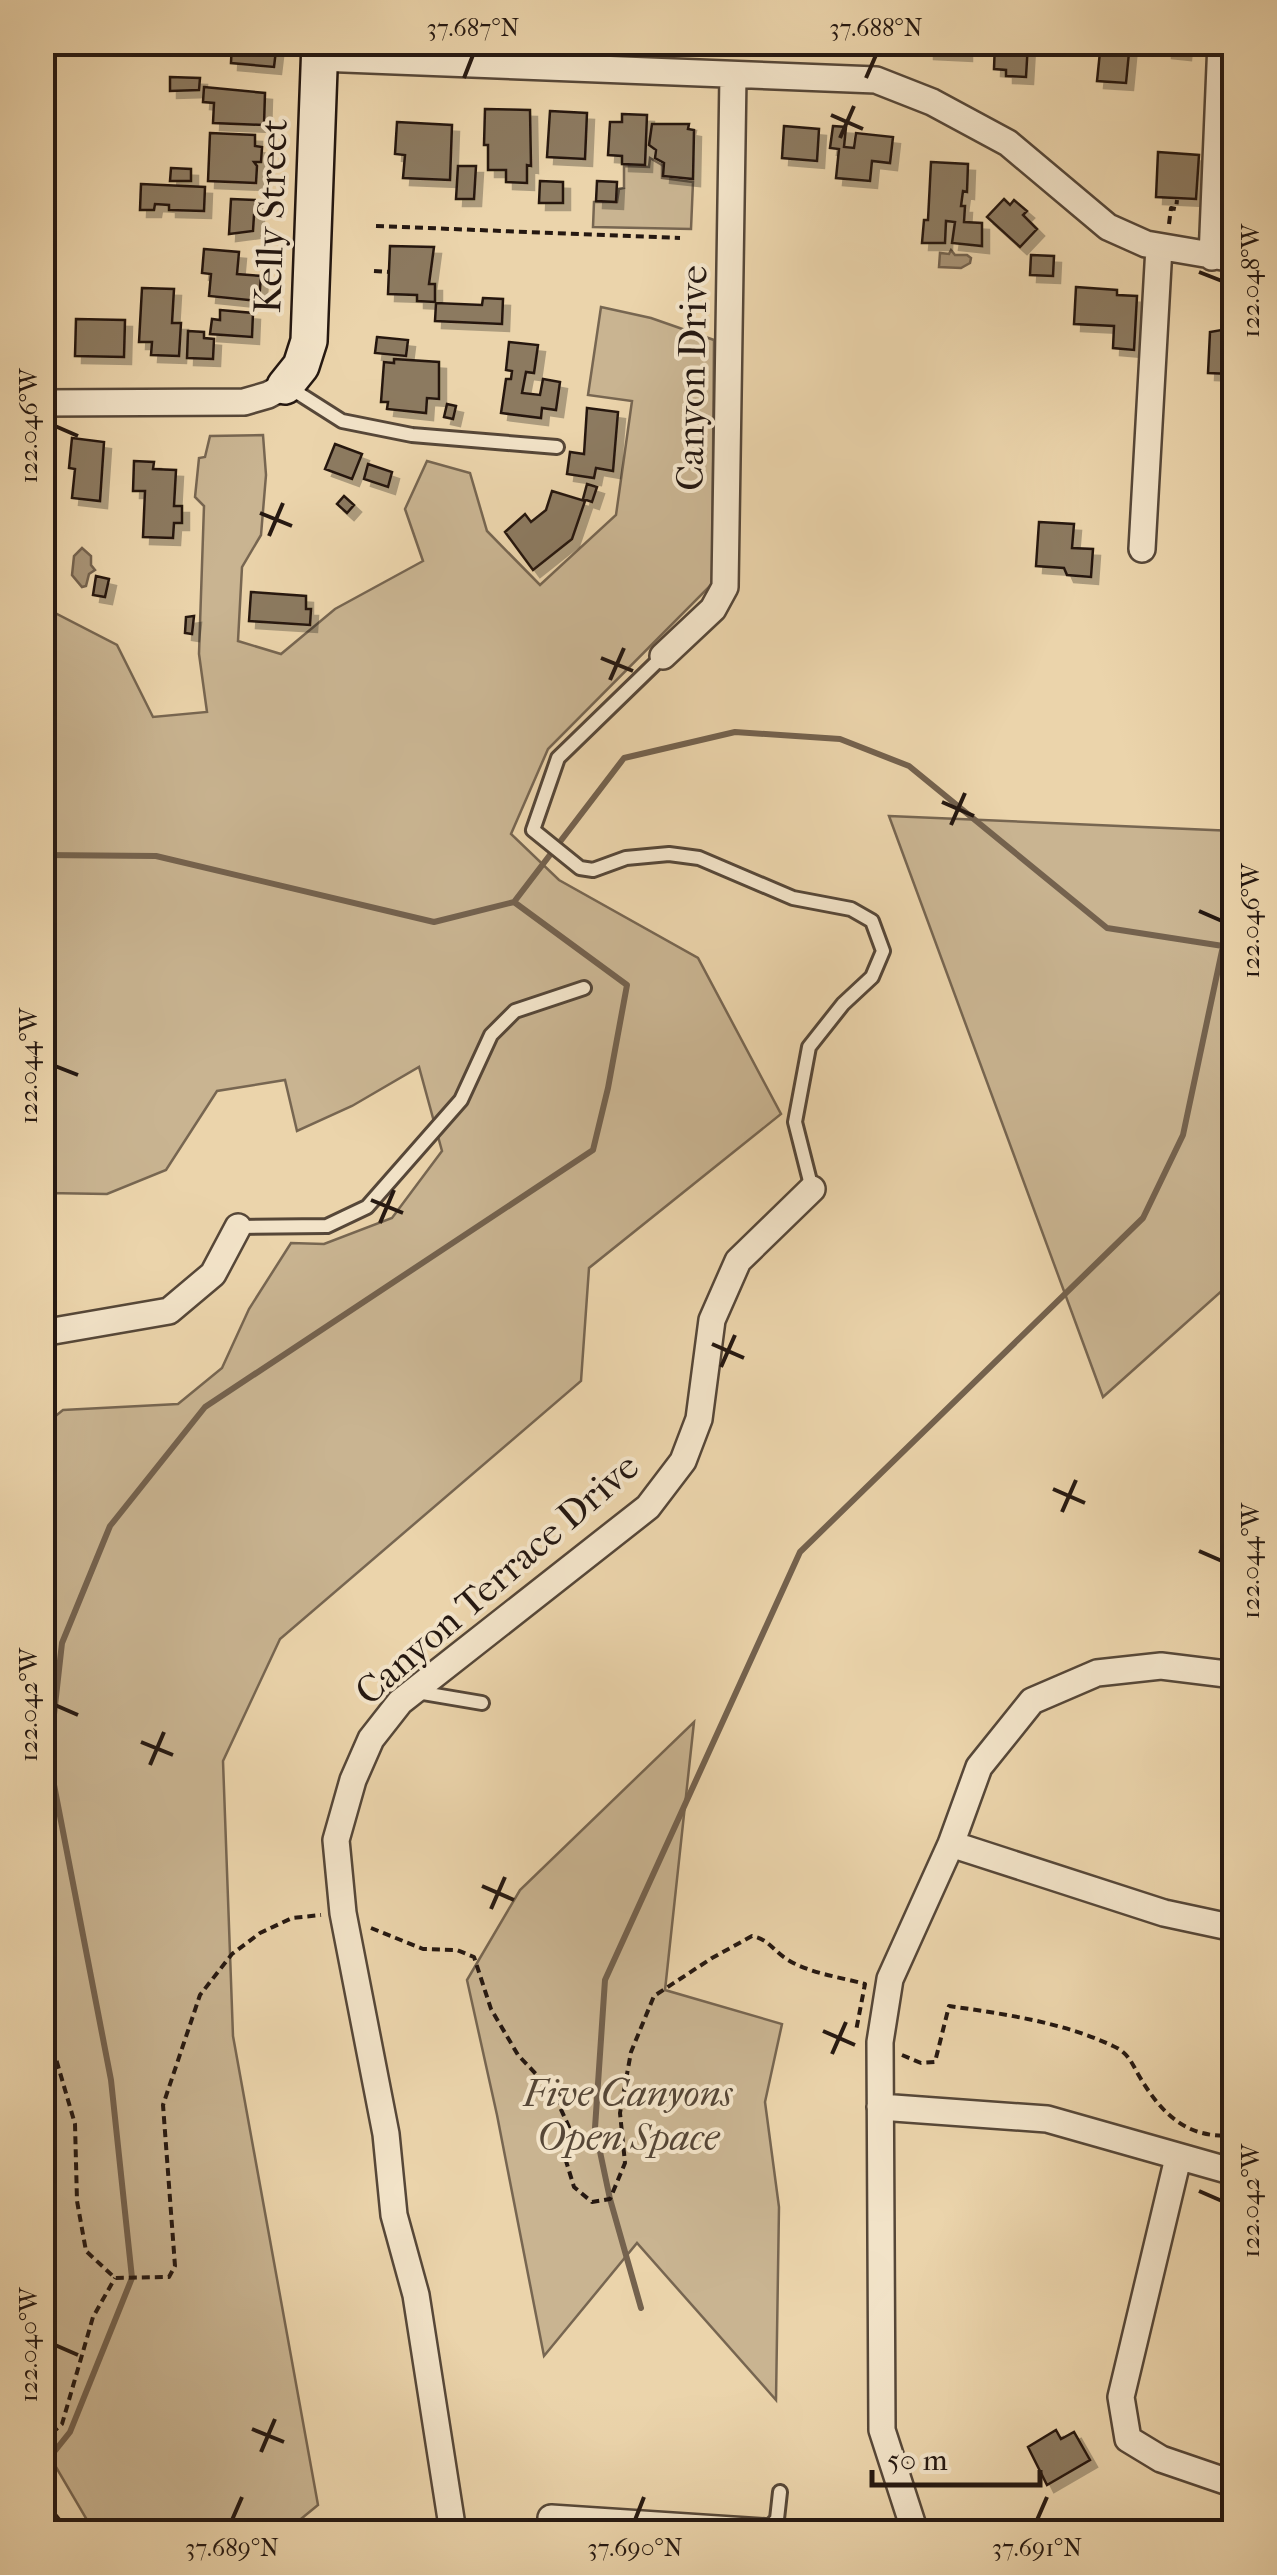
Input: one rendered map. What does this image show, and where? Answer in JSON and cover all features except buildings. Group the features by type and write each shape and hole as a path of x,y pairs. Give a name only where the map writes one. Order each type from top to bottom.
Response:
{"street":[{"path":"320,50 733,76 876,80 932,102 1008,143 1108,226 1146,244 1163,238 1223,258 1221,42"},
{"name":"Kelly Street","path":"286,386 301,366 308,342 320,50"},
{"name":"Canyon Drive","path":"662,656 713,608 725,587 733,76"},
{"path":"1142,549 1163,238"},
{"path":"42,403 244,402 286,386"},
{"name":"Canyon Terrace Drive","path":"453,2532 416,2295 394,2215 386,2134 343,1912 336,1840 353,1780 371,1738 400,1702 648,1507 683,1462 699,1419 712,1320 738,1261 812,1189"},
{"path":"42,1333 169,1311 213,1274 238,1227"},
{"path":"915,2532 882,2430 880,2042 890,1979 951,1844 978,1767 1032,1701 1097,1673 1161,1666 1234,1675"},
{"path":"951,1844 1164,1913 1234,1928"},
{"path":"880,2107 1048,2119 1234,2172"},
{"path":"1178,2158 1121,2396 1128,2439 1161,2459 1234,2484"},
{"path":"552,2518 765,2532"}],"lane":[{"path":"286,386 342,421 412,434 557,447"},
{"path":"662,656 558,758 534,830 580,868 592,870 626,858 668,854 698,858 793,898 851,908 872,921 883,950 872,977 843,1004 808,1047 795,1122 812,1189"},
{"path":"238,1227 326,1226 367,1207 461,1100 490,1036 514,1012 584,988"},
{"path":"414,1692 482,1703"},
{"path":"765,2532 777,2519 780,2492"}],"path":[{"path":"1163,238 1170,208 1176,209 1176,200"},
{"path":"376,226 680,238"},
{"path":"374,271 389,272"},
{"path":"42,2011 75,2124 77,2200 86,2251 115,2278 169,2277 175,2266 164,2105 200,1994 232,1954 260,1933 292,1918 343,1912 385,1936 424,1949 457,1950 474,1956 491,2009 509,2040 553,2092 569,2126 566,2161 574,2188 592,2202 610,2199 625,2163 620,2113 631,2052 654,1996 752,1936 765,1938 786,1959 814,1971 865,1984 855,2039 896,2044 896,2052 922,2063 935,2062 949,2006 1028,2018 1128,2055 1169,2118 1192,2129 1219,2136 1234,2135"},
{"path":"42,2442 62,2424 93,2317 115,2278"}],"green space":[{"path":"650,158 662,165 662,178 693,182 691,229 593,227 594,202 617,202 619,189 624,188 624,166 649,167"},
{"path":"601,307 651,318 714,340 712,584 548,749 511,834 559,880 698,958 781,1114 589,1268 581,1381 280,1639 223,1761 233,2036 318,2505 285,2532 94,2532 43,2445 43,1426 63,1410 178,1404 222,1368 249,1309 291,1243 324,1244 392,1218 442,1151 419,1067 352,1106 297,1131 285,1080 217,1091 166,1170 107,1194 47,1193 43,1199 43,616 51,611 117,645 153,717 207,712 199,654 204,506 195,497 199,458 205,457 210,436 263,435 266,475 261,535 242,567 238,641 281,654 335,609 423,561 405,509 427,461 470,473 487,531 540,585 616,515 632,401 588,395"},
{"path":"889,816 1234,831 1234,1280 1103,1397"},
{"name":"Five Canyons Open Space","path":"694,1722 665,1990 782,2024 765,2102 779,2207 776,2400 637,2243 544,2356 467,1980 520,1890"}],"shaded area":[{"path":"951,250 955,255 967,255 970,263 961,268 939,267 940,253 949,254"},
{"path":"82,548 91,556 95,570 82,587 72,575 74,556"}],"waterway":[{"path":"42,855 156,856 434,922 514,902 624,758 735,732 840,739 909,766 1107,928 1223,946 1234,943"},
{"path":"42,2467 70,2432 132,2278 111,2080 49,1759 62,1643 110,1526 205,1407 593,1150 627,985 514,902"},
{"path":"641,2308 610,2199 595,2128 605,1980 800,1552 1143,1218 1183,1135 1223,946"}]}
